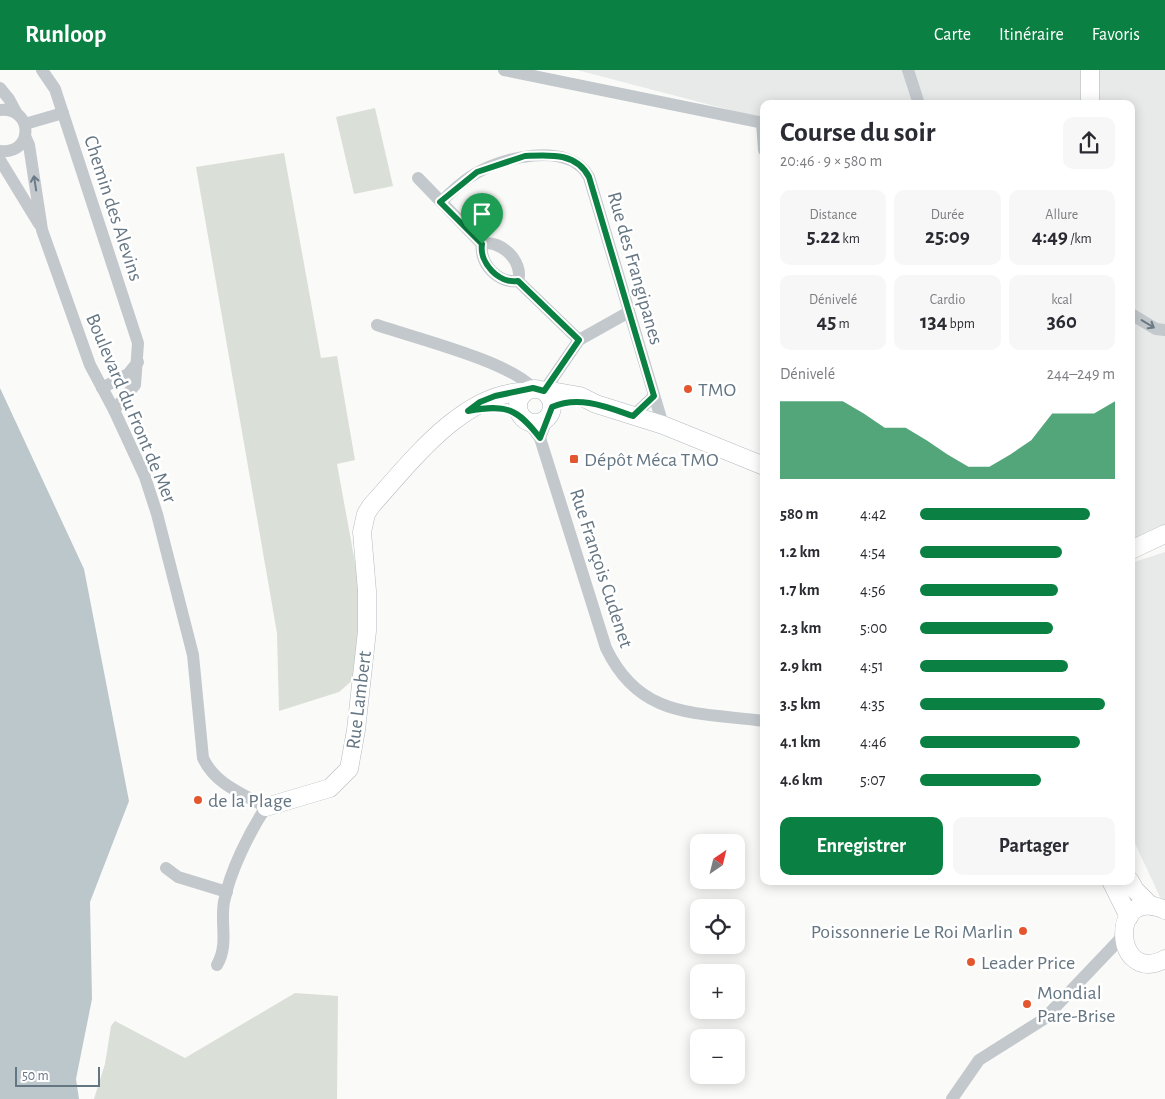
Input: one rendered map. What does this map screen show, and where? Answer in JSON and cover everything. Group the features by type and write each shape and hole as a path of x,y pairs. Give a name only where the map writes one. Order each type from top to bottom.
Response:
{"street":[{"name":"Chemin des Alevins","path":"42,70 55,89 138,343 135,385 114,410"},
{"path":"504,70 558,76 760,122"},
{"path":"908,70 918,100"},
{"path":"1090,70 1090,100"},
{"name":"Boulevard du Front de Mer","path":"0,88 9,99 22,125 29,145 42,230 90,366 114,410 145,477 158,514 193,655 203,758 209,772 219,781 266,807"},
{"path":"0,110 12,111 22,125 19,147 13,150 0,151"},
{"path":"22,125 63,112"},
{"name":"Rue des Frangipanes","path":"440,202 470,176 515,158 535,156 570,158 579,163 589,177 663,425"},
{"name":"Boulevard du Front de Mer","path":"0,160 42,230"},
{"path":"418,178 482,244 483,259 487,265 501,279 511,282 518,281"},
{"path":"482,244 496,244 517,262 520,272 518,281"},
{"path":"518,281 579,340"},
{"path":"468,411 496,407 535,423 541,398 579,340 629,312"},
{"path":"1135,316 1156,329 1165,330"},
{"path":"377,325 472,356 525,380 541,398 540,438"},
{"path":"102,388 128,374 138,362"},
{"name":"Rue Lambert","path":"266,807 330,788 349,769 356,730 367,631 367,591 362,542 366,514 371,506 431,441 480,402 495,396 541,398 557,392 569,393 596,404 663,425 760,464"},
{"path":"633,416 654,396"},
{"path":"524,418 517,402 541,398"},
{"name":"Rue François Cudenet","path":"524,418 540,438 606,648 616,670 634,690 655,702 681,710 760,720"},
{"path":"1135,548 1165,534"},
{"path":"1135,558 1165,547"},
{"path":"217,965 224,943 223,914 227,892 252,829 266,807"},
{"path":"166,868 178,877 227,892"},
{"path":"1112,885 1129,917"},
{"path":"1132,885 1135,890 1158,908"},
{"path":"1158,908 1140,908 1129,917 1123,929 1123,936 1126,949 1131,954 1141,961 1158,961 1165,976"},
{"path":"952,1099 979,1060 1044,1019 1123,936"},
{"path":"1098,962 1131,954"}],"shaded area":[{"path":"577,70 1165,70 1165,531 1135,542 1135,100 760,100 760,118"},
{"path":"375,108 393,186 354,194 336,117"},
{"path":"284,153 321,358 337,356 355,460 337,464 364,612 355,678 339,692 279,711 277,633 196,167"},
{"path":"0,388 84,569 129,801 90,902 92,999 76,1079 79,1099 0,1099"},
{"path":"1165,552 1165,901 1160,897 1135,844 1135,562"},
{"path":"295,993 338,996 337,1099 94,1099 105,1064 111,1026 115,1021 185,1058"}],"place":[{"name":"TMO","path":"688,389"},
{"name":"Dépôt Méca TMO","path":"574,459"},
{"name":"de la Plage","path":"198,800"},
{"name":"Poissonnerie Le Roi Marlin","path":"1023,931"},
{"name":"Leader Price","path":"971,962"},
{"name":"Mondial Pare-Brise","path":"1027,1004"}],"route":[{"path":"525,156 561,156 579,163 589,177 654,396 633,416 596,404 560,403 552,407 546,418 540,438 528,422 519,414 509,409 496,407 468,411 480,402 495,396 512,392 524,392 533,388 539,388 544,391 579,340 518,281 511,282 501,279 483,259 482,244 440,202 464,181 477,172 525,156"}]}
